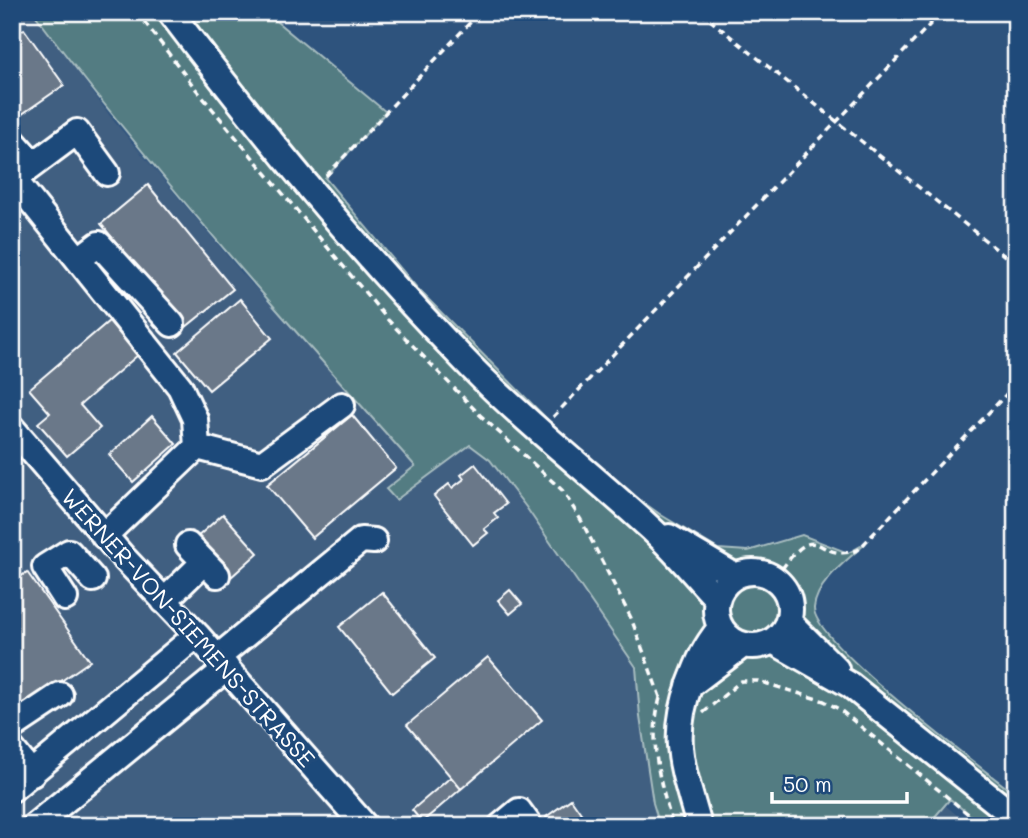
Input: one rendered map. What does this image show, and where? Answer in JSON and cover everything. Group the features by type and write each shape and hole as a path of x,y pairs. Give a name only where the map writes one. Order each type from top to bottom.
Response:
{"street":[{"path":"170,12 313,190 406,298 471,368 538,432 650,527 717,599"},
{"path":"20,173 77,132 107,173"},
{"path":"12,140 20,173 79,259 180,387 195,419 197,447"},
{"path":"79,259 99,244 172,324"},
{"path":"197,447 262,464 342,405"},
{"name":"WERNER-VON-SIEMENS-STRASSE","path":"12,428 104,536 197,635 365,826"},
{"path":"104,536 197,447"},
{"path":"650,527 735,576"},
{"path":"34,826 361,540 373,541"},
{"path":"93,579 69,552 45,567 61,601 93,579 123,557"},
{"path":"164,601 203,561"},
{"path":"755,572 775,579 788,597 788,621 773,641 753,647 734,641 720,628 717,619 717,599 727,582 735,576 755,572"},
{"path":"788,621 850,685 1016,818"},
{"path":"699,826 679,752 680,711 700,653 720,628"},
{"path":"12,789 197,635"},
{"path":"773,641 850,685"},
{"path":"689,685 743,645"},
{"path":"12,727 60,695"},
{"path":"12,749 32,774"},
{"path":"500,826 519,811 530,826"}],"path":[{"path":"137,12 195,88 388,320 481,415 562,490 581,520 631,618 660,697 680,711 700,715 714,707 741,681 758,681 824,701 839,709 983,826"},
{"path":"313,190 480,12"},
{"path":"700,12 1016,265"},
{"path":"538,432 942,12"},
{"path":"775,579 791,553 808,542 819,543 838,552 858,550 1016,384"}],"shaded area":[{"path":"12,12 33,12 114,121 241,272 415,466 386,488 395,500 470,444 490,460 526,507 636,667 640,717 653,803 660,826 12,826"},
{"path":"945,805 970,826 927,826"}],"green space":[{"path":"33,12 265,12 386,112 325,178 417,288 549,421 622,487 661,515 718,549 748,551 802,535 848,553 866,543 834,572 820,589 814,608 821,624 868,675 1016,795 1016,826 983,826 950,799 927,826 660,826 653,803 640,717 636,667 526,507 490,460 470,445 396,500 386,489 415,466 171,186"}],"building":[{"path":"12,25 18,33 24,29 64,85 12,121"},
{"path":"148,185 233,289 186,327 101,224"},
{"path":"240,299 272,338 209,390 177,352"},
{"path":"109,321 138,355 80,405 100,428 67,456 38,423 50,413 29,389"},
{"path":"352,415 396,468 312,538 267,485"},
{"path":"152,416 176,444 133,482 109,455"},
{"path":"475,464 506,504 494,513 498,518 484,529 488,533 473,545 434,496 449,484 452,488 464,479 461,475"},
{"path":"223,514 258,553 230,578 196,538"},
{"path":"27,572 90,661 12,715 12,583"},
{"path":"510,590 522,604 510,614 498,600"},
{"path":"382,592 435,658 392,693 339,627"},
{"path":"488,657 542,720 461,789 407,725"},
{"path":"451,777 461,789 422,822 412,810"},
{"path":"571,799 590,826 552,826 546,817"}]}
